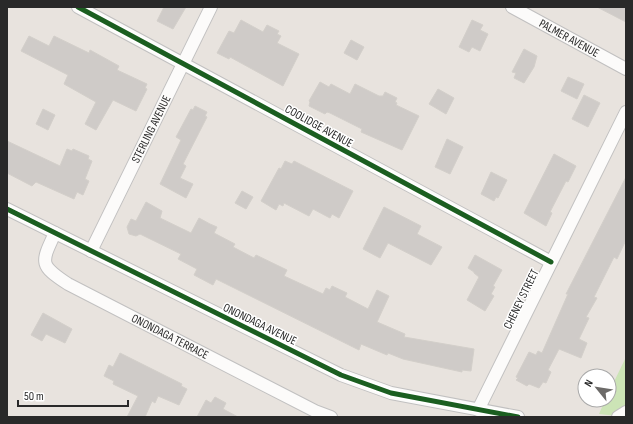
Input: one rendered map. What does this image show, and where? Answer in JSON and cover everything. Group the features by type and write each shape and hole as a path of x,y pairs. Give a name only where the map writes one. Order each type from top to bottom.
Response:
{"street":[{"name":"COOLIDGE AVENUE","path":"78,7 551,262"},
{"name":"STERLING AVENUE","path":"91,251 212,7"},
{"name":"PALMER AVENUE","path":"512,7 626,69"},
{"name":"CHENEY STREET","path":"478,410 626,112"},
{"name":"ONONDAGA AVENUE","path":"7,209 341,375 391,394 518,417"},
{"name":"ONONDAGA TERRACE","path":"55,233 45,256 46,265 50,272 68,284 330,417"},
{"path":"618,417 626,412"}],"green space":[{"path":"626,357 626,417 599,414 602,408 617,408 617,376"}],"building":[{"path":"164,7 186,7 173,29 157,21"},
{"path":"597,7 626,7 626,22"},
{"path":"241,20 263,32 267,25 279,31 277,34 281,36 277,43 299,54 283,86 230,57 229,59 217,53 229,31 234,33"},
{"path":"472,20 483,25 480,30 488,34 480,51 472,47 469,52 459,47"},
{"path":"29,36 49,46 54,36 89,53 90,50 119,66 117,70 147,84 145,88 147,89 136,111 113,100 96,130 85,124 96,102 64,84 68,75 21,51"},
{"path":"351,40 364,47 357,60 344,53"},
{"path":"524,49 537,56 534,67 524,83 514,78 516,73 512,72"},
{"path":"568,77 584,84 577,99 561,91"},
{"path":"320,82 329,87 331,84 350,94 355,84 379,96 383,96 385,92 397,98 395,102 397,103 396,105 419,116 402,150 361,132 362,129 330,113 327,112 325,114 309,106 309,101"},
{"path":"438,89 454,98 446,114 429,104"},
{"path":"584,95 600,103 588,127 572,119"},
{"path":"195,106 207,112 205,116 207,117 183,164 186,166 180,178 193,184 186,198 160,184 181,140 176,137 191,109 193,110"},
{"path":"43,109 55,115 48,130 36,124"},
{"path":"447,139 463,147 450,174 435,167"},
{"path":"7,141 60,166 67,149 72,151 73,149 89,156 88,159 92,161 85,179 89,181 83,195 77,192 74,199 36,182 32,186 7,173"},
{"path":"554,154 576,166 568,182 566,181 550,212 552,213 546,226 524,213"},
{"path":"285,161 292,164 294,161 353,191 339,218 332,214 330,218 313,209 309,216 284,203 283,206 279,204 276,210 261,201 279,168 281,169"},
{"path":"491,172 507,180 498,198 496,197 494,201 481,194"},
{"path":"626,177 626,240 617,259 614,257 594,297 597,298 586,317 589,318 579,339 587,343 581,358 559,349 548,370 551,372 546,383 543,382 539,388 529,384 527,386 516,380 518,378 516,377 529,352 536,355 538,351 542,353 568,294 566,294"},
{"path":"242,191 253,197 246,209 235,203"},
{"path":"146,202 162,211 160,218 191,233 199,218 217,227 214,233 235,244 233,247 254,258 256,255 287,270 284,276 323,294 326,288 330,290 332,286 347,293 345,297 368,309 377,290 389,296 377,322 405,334 404,337 474,349 471,371 462,370 462,372 403,359 388,353 387,355 361,344 359,350 216,279 213,285 194,275 197,269 178,259 181,254 140,234 136,236 129,234 127,227 131,219 136,221"},
{"path":"384,207 421,226 417,234 442,247 431,265 388,243 380,258 363,249"},
{"path":"475,255 502,270 493,286 495,287 491,294 494,296 485,311 467,300 479,277 468,268"},
{"path":"43,313 72,329 65,343 46,334 42,341 31,335"},
{"path":"120,353 182,384 181,386 187,389 179,405 158,396 155,403 152,401 145,417 127,417 138,396 113,384 114,381 104,376 109,365 113,367"},
{"path":"215,397 226,403 223,409 238,417 197,417 206,400 211,403"}],"cycle path":[{"path":"78,7 551,262"},
{"path":"7,209 341,375 391,393 518,417"}]}
